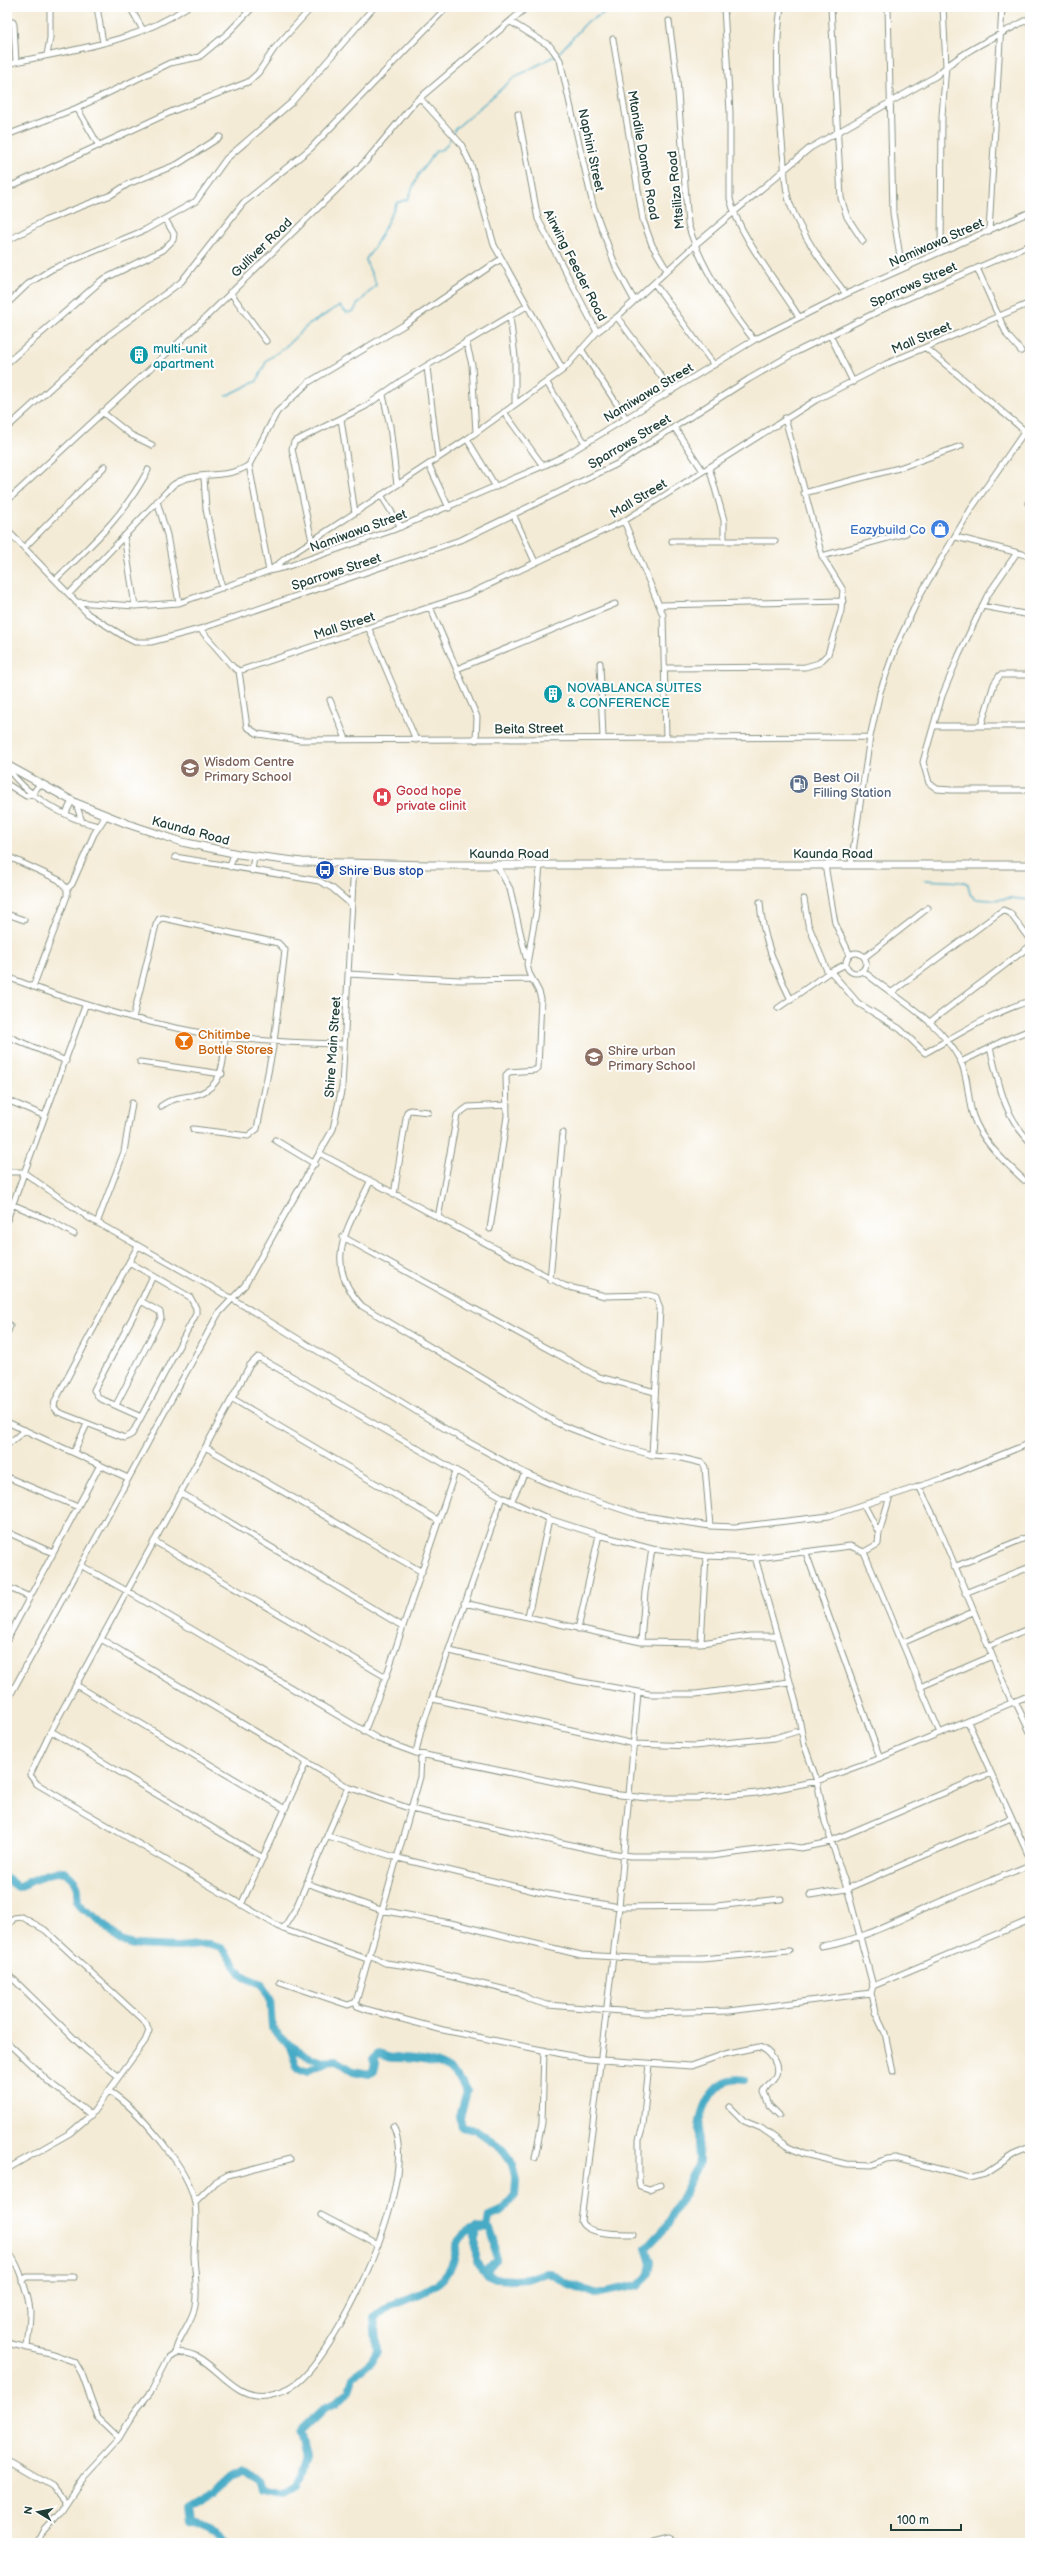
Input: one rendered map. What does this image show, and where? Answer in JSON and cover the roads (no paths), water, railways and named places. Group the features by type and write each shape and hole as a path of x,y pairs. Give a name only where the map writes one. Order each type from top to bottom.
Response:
{"main road":[{"name":"Kaunda Road","path":"7,766 74,802 106,816 182,842 234,854 302,862 497,865 1030,866"}],"street":[{"path":"47,55 50,38 50,7"},
{"path":"97,7 103,43"},
{"path":"130,7 143,30"},
{"path":"7,64 103,43 169,20 187,7"},
{"path":"7,135 77,108 165,65 199,56 228,33 252,7"},
{"path":"7,188 173,111 248,82 258,74 274,49 312,7"},
{"path":"7,304 28,284 52,268 165,219 196,201 226,159 292,102 374,7"},
{"path":"7,428 109,335 181,282 243,203 311,148 447,7"},
{"name":"Gulliver Road","path":"7,501 230,292 374,153 420,98 527,7"},
{"path":"724,7 730,112 730,199 733,212 754,249 799,317"},
{"path":"781,7 778,25 779,78 786,186 794,214 828,270 846,294"},
{"path":"832,7 842,208 863,241"},
{"path":"888,7 893,213 902,269"},
{"path":"941,252 942,116 946,66 943,7"},
{"path":"989,231 1002,7"},
{"path":"76,602 135,606 179,603 269,571 381,495 429,465 547,383 563,370 597,332 618,317 634,300 695,244 810,148 936,76 946,66 1030,18"},
{"name":"Mtsiliza Road","path":"669,21 678,88 687,218 695,244 732,312 754,340"},
{"path":"7,22 13,22 14,25 16,62"},
{"name":"Naphini Street","path":"511,22 550,46 560,60 593,205 616,267 634,300"},
{"name":"Mtandile Dambo Road","path":"613,39 643,220 652,245 667,270"},
{"path":"420,98 453,133 466,154 494,245 563,370"},
{"path":"77,108 99,146"},
{"name":"Airwing Feeder Road","path":"518,114 538,219 597,332"},
{"path":"7,242 44,221 111,195 128,184 178,164 220,137"},
{"name":"Namiwawa Street","path":"269,571 401,527 449,508 543,466 585,443 754,340 846,294 1030,212"},
{"path":"7,363 102,280 163,250 173,240 174,234 165,219"},
{"name":"Sparrows Street","path":"7,530 56,579 76,602 100,622 135,642 151,642 200,629 447,546 617,464 770,366 830,335 1030,245"},
{"path":"269,571 248,465 277,412 309,382 404,325 501,259"},
{"path":"977,268 1007,334 1022,351"},
{"path":"654,283 714,365"},
{"path":"230,292 266,341"},
{"name":"Mall Street","path":"239,671 369,629 469,594 624,521 785,418 886,364 1030,303"},
{"path":"312,541 292,447 297,440 341,419 527,306"},
{"path":"510,316 515,357 515,404"},
{"path":"618,317 672,391"},
{"path":"830,335 853,382"},
{"path":"466,342 472,365 476,432"},
{"path":"852,865 870,737 880,692 895,649 922,593 986,485 1027,431 926,348"},
{"path":"581,349 626,418"},
{"path":"427,367 438,458"},
{"path":"547,383 585,443"},
{"path":"382,395 390,426 397,485"},
{"path":"102,412 131,435 152,445"},
{"path":"504,412 543,466"},
{"path":"666,668 812,666 826,658 830,650 843,601 842,587 822,556 785,418"},
{"path":"341,419 355,513"},
{"path":"674,427 703,471"},
{"path":"467,439 496,487"},
{"path":"804,493 899,468 961,446"},
{"path":"69,594 157,501 180,480 225,474 248,465"},
{"path":"429,465 449,508"},
{"path":"24,548 105,466"},
{"path":"709,467 724,520 724,541"},
{"path":"56,579 115,522 131,501 148,470"},
{"path":"204,477 206,509 222,588"},
{"path":"381,495 401,527"},
{"path":"157,501 167,535 179,603"},
{"path":"513,514 535,562"},
{"path":"624,521 663,615 666,668 666,738"},
{"path":"822,556 906,532"},
{"path":"124,536 135,606"},
{"path":"956,537 1016,554 1030,556"},
{"path":"672,541 775,541"},
{"path":"1016,554 982,606 947,684 924,762 925,774 932,786 951,790 1030,790"},
{"path":"660,605 843,601"},
{"path":"457,669 614,604"},
{"path":"982,606 1030,615"},
{"path":"430,607 477,717 476,740"},
{"path":"200,629 233,667 239,671"},
{"path":"369,629 416,740"},
{"path":"600,663 603,738"},
{"name":"Beita Street","path":"239,671 247,727 252,731 268,736 300,740 870,737"},
{"path":"981,726 994,684 1000,675 1030,675"},
{"path":"330,700 346,740"},
{"path":"934,726 1030,726"},
{"path":"7,766 12,774 33,793 82,822 98,826"},
{"path":"7,784 26,796 33,793 40,784"},
{"path":"66,813 74,802"},
{"path":"74,802 82,822"},
{"path":"67,889 72,884 98,826 106,816"},
{"path":"230,868 234,854"},
{"path":"7,856 59,880 67,889 67,896 33,987"},
{"path":"252,872 254,856"},
{"path":"175,857 252,872 319,881 332,888 352,905"},
{"name":"Shire Main Street","path":"7,1701 82,1566 128,1478 218,1314 230,1298 245,1285 321,1154 333,1129 342,1087 354,863"},
{"path":"490,1229 499,1177 507,1106 507,1073 535,1070 538,1068 541,999 540,992 532,979 527,964 510,889 497,865"},
{"path":"527,964 536,912 540,865"},
{"path":"778,1008 829,973 846,964 850,955 835,924 825,865"},
{"path":"804,899 808,924 829,973 858,1003 900,1029 925,1053 1014,1005 1030,1000"},
{"path":"760,902 764,934 777,970 791,1000"},
{"path":"865,957 928,908"},
{"path":"892,992 1003,910 1010,913 1030,940"},
{"path":"7,914 24,920"},
{"path":"133,1018 156,925 159,919 163,918 282,946 286,954 274,1042 260,1120 253,1134 237,1135 193,1129"},
{"path":"931,1021 1030,946"},
{"path":"850,955 857,953 865,957"},
{"path":"863,971 866,964 865,957"},
{"path":"846,964 851,972 863,971 931,1021 961,1062 973,1117 983,1135 999,1156 1024,1180"},
{"path":"348,974 460,980 532,979"},
{"path":"7,977 86,1006 133,1018 226,1037 274,1042 344,1044"},
{"path":"7,1220 14,1205 23,1172 46,1116 86,1006"},
{"path":"961,1062 1030,1030"},
{"path":"7,1036 66,1061"},
{"path":"161,1106 170,1100 205,1091 222,1074 226,1037"},
{"path":"990,1048 1006,1110 1017,1127 1030,1142"},
{"path":"140,1062 222,1074"},
{"path":"7,1100 46,1116"},
{"path":"97,1223 124,1152 132,1103"},
{"path":"438,1218 444,1197 457,1115 468,1107 507,1106"},
{"path":"394,1195 407,1112 410,1110 428,1112"},
{"path":"550,1280 563,1133"},
{"path":"275,1140 315,1164"},
{"path":"321,1154 550,1280 583,1292 605,1296 648,1295 656,1297 660,1309 652,1455"},
{"path":"7,1172 23,1172 97,1223 230,1298 452,1434 525,1473 579,1497 639,1515 710,1526 745,1526 829,1516 957,1474 1030,1443"},
{"path":"370,1182 344,1237 340,1257 342,1278 354,1297 374,1315 559,1424 606,1442 652,1455 677,1457 702,1463 705,1467 710,1526"},
{"path":"14,1205 51,1221 74,1234"},
{"path":"344,1237 599,1377 655,1392"},
{"path":"129,1262 190,1297 196,1308 196,1314 132,1434 125,1438 58,1412 54,1407 55,1401 129,1262 138,1246"},
{"path":"141,1417 99,1398 95,1393 95,1387 153,1276"},
{"path":"116,1405 161,1318 160,1312 141,1301"},
{"path":"7,1322 10,1326 7,1334"},
{"path":"871,1993 721,2012 606,2011 548,2005 531,2000 519,1993 408,1966 395,1966 283,1929 33,1781 30,1774 31,1770 154,1541 207,1448 250,1364 258,1357 262,1357 455,1472 511,1502 549,1519 599,1535 652,1549 706,1556 754,1558 806,1553 850,1546 864,1552 940,1733"},
{"path":"233,1399 438,1521"},
{"path":"7,1422 128,1478"},
{"path":"74,1452 87,1424"},
{"path":"7,1445 25,1430"},
{"path":"207,1448 422,1572"},
{"path":"7,1640 100,1465"},
{"path":"364,1732 386,1677 455,1472"},
{"path":"511,1502 525,1473"},
{"path":"7,1477 78,1507"},
{"path":"919,1486 937,1523 992,1656 1013,1702 1030,1732"},
{"path":"181,1493 402,1626"},
{"path":"864,1552 878,1544 879,1533 890,1496"},
{"path":"356,2002 381,1910 398,1858 422,1767 419,1754 421,1730 450,1651 464,1603 502,1497"},
{"path":"864,1505 879,1533"},
{"path":"528,1616 549,1519"},
{"path":"7,1532 53,1553"},
{"path":"578,1630 599,1535"},
{"path":"954,1567 1030,1536"},
{"path":"154,1541 386,1677"},
{"path":"641,1642 644,1592 652,1549"},
{"path":"806,1553 880,1758"},
{"path":"701,1643 706,1556"},
{"path":"754,1558 801,1730 817,1781 872,1986 871,1993 875,2012 885,2033 893,2071"},
{"path":"82,1566 127,1591 364,1732 419,1754 628,1796 698,1798 758,1793 817,1781 880,1758 1030,1695"},
{"path":"965,1593 1030,1567"},
{"path":"7,1587 30,1597"},
{"path":"464,1603 518,1616 528,1616 578,1630 641,1642 701,1643 750,1636 776,1636"},
{"path":"902,1643 973,1612"},
{"path":"988,1646 1030,1628"},
{"path":"101,1639 348,1787 411,1809 623,1855 712,1856 788,1846 801,1848 832,1841 991,1773"},
{"path":"450,1651 638,1693 696,1694 789,1682"},
{"path":"920,1687 992,1656"},
{"path":"76,1685 285,1809"},
{"path":"632,2234 605,2234 584,2226 581,2221 599,2060 614,1957 638,1693"},
{"path":"433,1698 634,1744 694,1746 775,1738 801,1730"},
{"path":"968,1722 1030,1859"},
{"path":"51,1731 263,1858"},
{"path":"241,1905 306,1763"},
{"path":"283,1929 328,1836 348,1787"},
{"path":"810,1895 846,1889 1011,1818"},
{"path":"328,1836 398,1858 542,1892 619,1907 716,1906 781,1900"},
{"path":"821,1946 887,1928 951,1897 1030,1865"},
{"path":"306,1883 381,1910 455,1924 574,1953 614,1957 702,1959 789,1951"},
{"path":"7,1927 14,1918 22,1917 44,1930 146,2023 149,2031 145,2041 91,2115 70,2133 7,2169"},
{"path":"872,1986 1030,1920"},
{"path":"7,1973 80,2045 118,2076"},
{"path":"280,1982 348,2005 356,2002"},
{"path":"356,2002 358,2006 365,2009 407,2018 443,2030 599,2060 649,2064 698,2065 725,2054 746,2048 763,2048 771,2055 777,2069 776,2076 764,2092 770,2105 779,2115"},
{"path":"7,2042 49,2082 91,2115"},
{"path":"535,2158 542,2123 544,2050"},
{"path":"649,2064 643,2126 639,2140 639,2181 640,2186 649,2189 661,2185"},
{"path":"109,2092 121,2099 163,2143 178,2165 195,2202 197,2239 194,2259 198,2282 195,2305 175,2353"},
{"path":"730,2108 744,2121 761,2128 796,2151 846,2164 872,2165 886,2159 895,2158 970,2177 986,2174 1013,2155 1030,2148"},
{"path":"37,2543 40,2534 60,2512 64,2502 84,2476 119,2438 134,2413 150,2394 169,2357 175,2353 183,2353 200,2359 236,2389 245,2394 258,2396 289,2388 301,2379 332,2340 358,2293 378,2245 400,2161 393,2126"},
{"path":"195,2202 215,2182 228,2175 290,2159"},
{"path":"321,2215 378,2245"},
{"path":"7,2252 11,2254 18,2264 30,2311 27,2348"},
{"path":"22,2281 27,2277 74,2277"},
{"path":"7,2343 50,2353 75,2362 82,2374 98,2418 119,2438"},
{"path":"7,2460 52,2486 64,2502"},
{"path":"652,2543 668,2539 675,2543"}],"waterway":[{"path":"226,396 257,381 267,360 284,348 307,326 340,306 347,313 354,311 357,305 376,285 366,259 379,239 397,203 408,199 418,175 436,151 443,149 448,143 455,129 515,77 557,55 587,22 616,7"},
{"path":"924,880 964,882 968,884 970,894 975,899 992,900 1011,898 1030,900"},
{"path":"7,1879 18,1887 47,1874 64,1871 71,1877 78,1887 77,1901 82,1908 97,1918 121,1941 133,1945 178,1947 210,1944 221,1947 244,1977 262,1984 270,1998 272,2028 287,2043 309,2057 319,2061 336,2060 353,2071 369,2074 373,2071 375,2063 373,2059 378,2054 391,2058 415,2059 436,2063 454,2073 467,2091 460,2117 462,2127 475,2130 503,2150 511,2161 516,2181 515,2196 503,2210 489,2216 487,2228"},
{"path":"289,2044 298,2070 308,2071 329,2061"},
{"path":"225,2543 218,2537 190,2525 188,2511 213,2496 231,2474 243,2467 258,2478 261,2488 278,2493 294,2484 305,2456 299,2432 324,2408 336,2403 349,2390 353,2377 372,2361 377,2351 374,2318 391,2305 423,2292 442,2279 451,2267 458,2242 467,2232 476,2228 476,2261 487,2275 496,2279 528,2279 544,2273 550,2273 567,2283 596,2294 638,2285 649,2274 651,2263 646,2248 667,2226 697,2169 699,2159 698,2132 700,2120 709,2099 715,2090 723,2083 733,2080 744,2080"},
{"path":"476,2228 490,2229 495,2243 496,2260 489,2268 487,2275"}],"place":[{"name":"multi-unit apartment","path":"139,355"},
{"name":"Eazybuild Co","path":"940,529"},
{"name":"NOVABLANCA SUITES & CONFERENCE","path":"553,694"},
{"name":"Wisdom Centre Primary School","path":"190,768"},
{"name":"Best Oil Filling Station","path":"799,784"},
{"name":"Good hope private clinit","path":"382,797"},
{"name":"Shire Bus stop","path":"325,870"},
{"name":"Chitimbe Bottle Stores","path":"184,1041"},
{"name":"Shire urban Primary School","path":"594,1057"}]}
